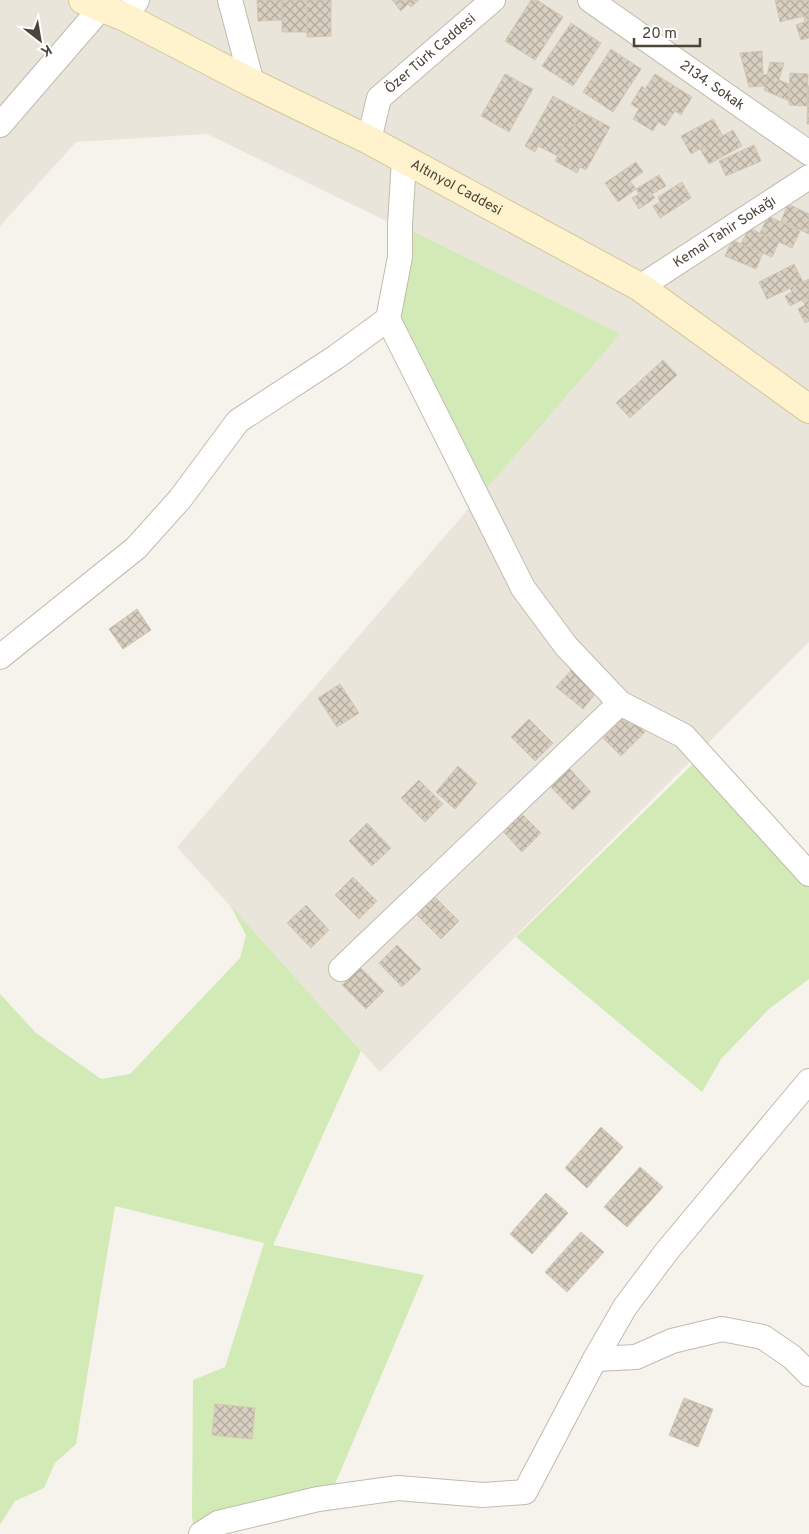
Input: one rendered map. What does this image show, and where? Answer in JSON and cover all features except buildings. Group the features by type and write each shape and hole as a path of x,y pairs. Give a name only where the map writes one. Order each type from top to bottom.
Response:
{"main road":[{"name":"Altınyol Caddesi","path":"111,6 252,82 369,140 640,287 809,410"}],"street":[{"path":"230,0 252,82"},
{"name":"Özer Türk Caddesi","path":"369,140 379,98 493,0"},
{"name":"2134. Sokak","path":"590,0 809,153"},
{"path":"0,125 111,6"},
{"path":"404,160 400,257 388,319 523,588 566,646 620,703 684,736 809,874"},
{"name":"Kemal Tahir Sokağı","path":"640,287 809,178"},
{"path":"0,657 136,548 180,499 238,421 336,357 388,319"},
{"path":"342,969 620,703"},
{"path":"201,1534 218,1523 318,1499 398,1488 483,1495 525,1492 595,1359 625,1307 667,1251 809,1081"},
{"path":"595,1359 636,1357 672,1341 722,1329 763,1337 792,1357 809,1374"}],"shaded area":[{"path":"0,0 809,0 809,642 380,1072 177,847 619,334 207,134 76,142 0,226"}],"green space":[{"path":"400,225 620,334 479,497 388,319"},
{"path":"702,755 809,885 809,979 769,1009 721,1059 702,1092 516,937"},
{"path":"230,905 361,1051 273,1245 424,1275 329,1498 195,1534 192,1518 193,1380 225,1367 264,1243 115,1206 76,1444 55,1463 44,1488 15,1501 0,1525 0,994 36,1033 101,1079 130,1074 240,958 246,935"}]}
